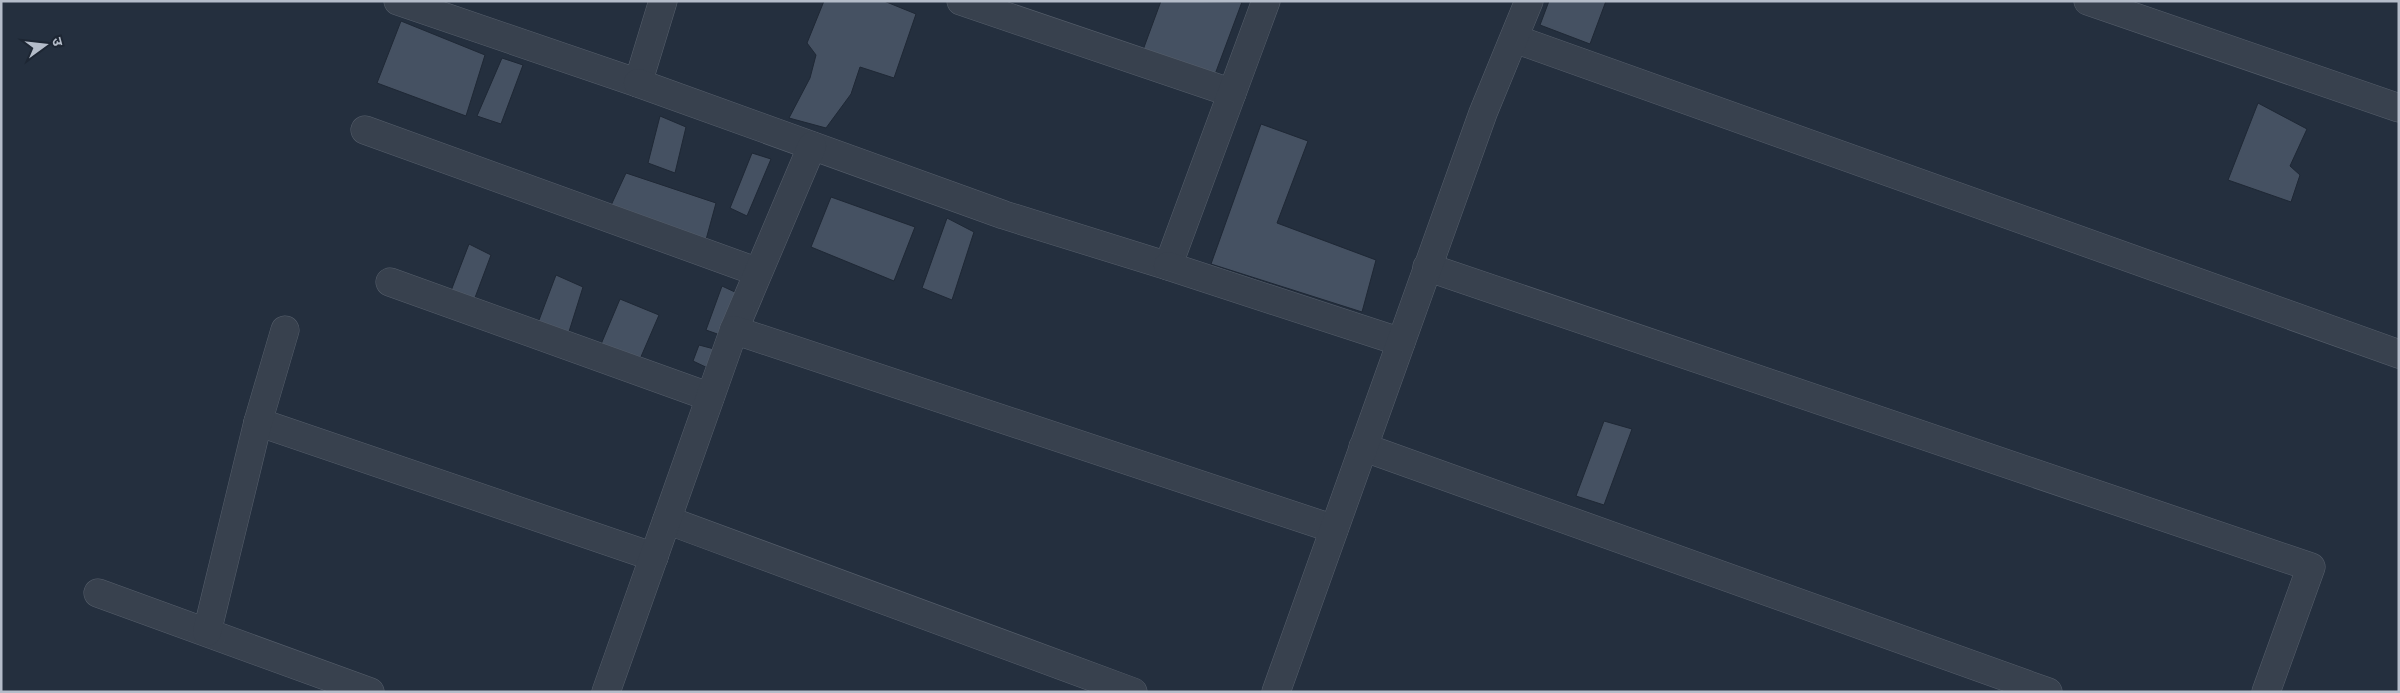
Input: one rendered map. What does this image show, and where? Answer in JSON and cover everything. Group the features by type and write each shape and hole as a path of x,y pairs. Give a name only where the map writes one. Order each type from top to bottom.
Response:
{"street":[{"path":"398,1 638,83 1004,215 1401,342"},
{"path":"638,83 663,1"},
{"path":"961,1 1232,93"},
{"path":"1168,266 1266,1"},
{"path":"1276,692 1483,112 1515,39 1529,1"},
{"path":"2088,1 2399,108"},
{"path":"1515,39 2399,354"},
{"path":"365,130 758,272"},
{"path":"606,692 734,330 812,146"},
{"path":"1427,267 2311,567 2266,692"},
{"path":"390,282 710,397"},
{"path":"207,632 258,422 285,330"},
{"path":"734,330 1334,530"},
{"path":"258,422 654,557"},
{"path":"1363,447 2048,692"},
{"path":"667,520 1134,692"},
{"path":"98,593 370,692"}],"building":[{"path":"824,1 884,1 916,14 894,78 860,67 851,94 826,128 789,118 810,78 816,55 807,43"},
{"path":"1161,1 1242,2 1214,77 1143,50"},
{"path":"1549,1 1606,1 1590,44 1540,25"},
{"path":"401,21 485,55 466,116 377,83"},
{"path":"502,58 523,65 501,124 477,116"},
{"path":"2258,103 2307,129 2290,166 2300,175 2291,202 2228,180"},
{"path":"660,116 686,127 675,173 648,163"},
{"path":"1261,124 1308,141 1277,223 1376,260 1362,312 1211,264"},
{"path":"752,153 771,159 747,216 730,208"},
{"path":"626,173 716,203 704,247 607,214"},
{"path":"831,197 915,227 894,281 811,247"},
{"path":"947,218 974,232 952,300 922,288"},
{"path":"469,244 491,255 473,303 449,296"},
{"path":"556,275 583,287 567,338 536,328"},
{"path":"722,286 737,293 723,336 706,330"},
{"path":"620,299 659,315 637,366 599,349"},
{"path":"699,345 718,350 712,370 693,361"},
{"path":"1604,421 1632,429 1604,505 1576,496"}]}
